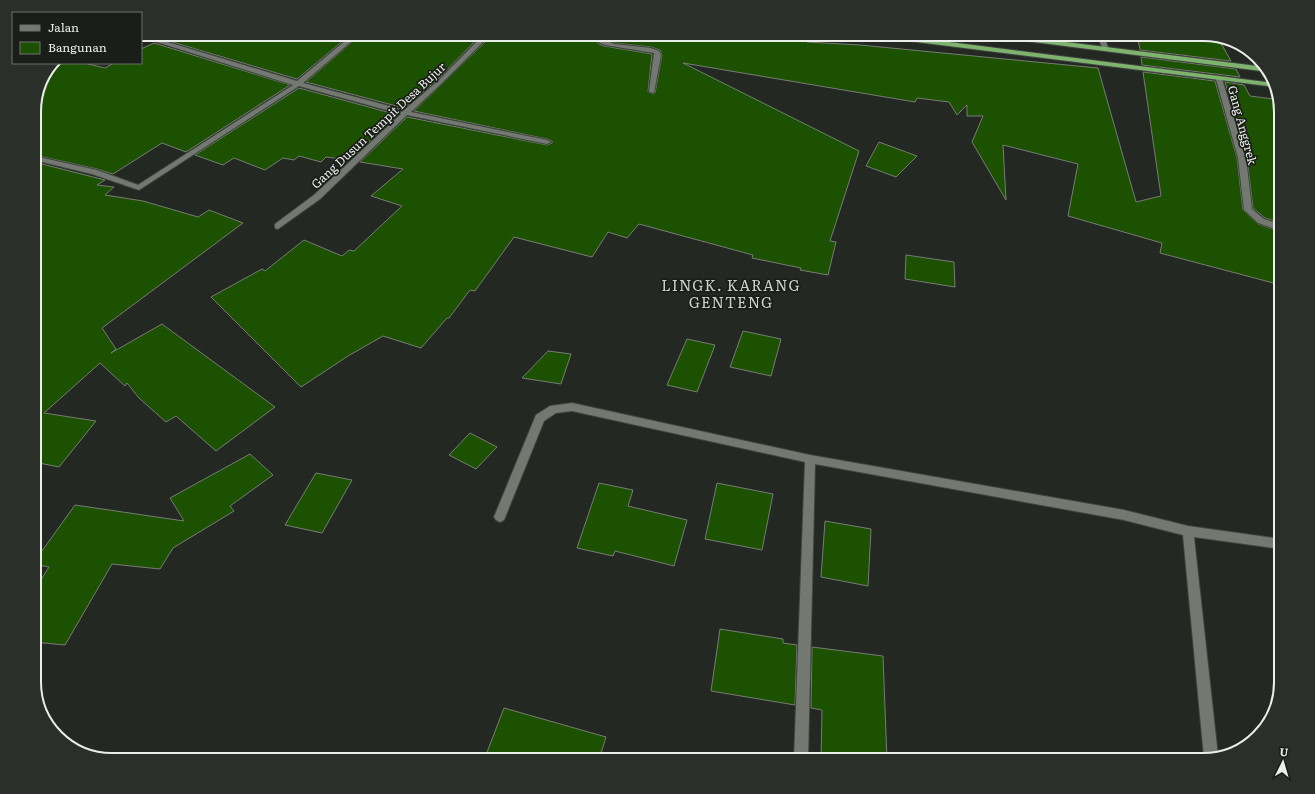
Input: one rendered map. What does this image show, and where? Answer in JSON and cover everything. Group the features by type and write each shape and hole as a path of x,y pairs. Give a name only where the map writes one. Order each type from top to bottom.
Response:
{"highway":[{"path":"927,41 1268,84"},
{"path":"1039,41 1259,69"}],"street":[{"path":"160,41 298,84 406,113 547,142"},
{"path":"41,160 94,172 139,188 298,84 349,41"},
{"name":"Gang Dusun Tempit Desa Bujur","path":"278,226 316,198 440,82 481,41"},
{"path":"601,41 607,45 657,52 658,55 652,92"},
{"path":"1103,41 1106,50"},
{"name":"Gang Anggrek","path":"1219,79 1242,158 1248,210 1261,222 1274,226"},
{"path":"500,517 540,418 560,408 577,408 810,459 1124,515 1188,531 1274,543"},
{"path":"801,753 810,459"},
{"path":"1188,531 1210,752"}],"building":[{"path":"169,41 343,41 297,79"},
{"path":"353,41 475,41 437,80 404,108 306,82"},
{"path":"486,41 597,41 604,46 652,54 648,92 654,94 662,55 660,50 651,47 614,43 611,41 807,41 1098,68 1136,202 1161,196 1143,72 1215,81 1237,158 1243,210 1258,224 1274,230 1274,283 1160,253 1162,243 1068,216 1078,164 1003,145 1006,200 972,142 983,116 967,116 967,105 957,115 949,102 917,98 915,102 683,63 859,151 830,241 836,242 828,275 800,270 801,268 752,258 753,255 639,224 627,238 608,232 592,257 514,237 475,291 470,290 449,318 447,318 421,348 383,336 348,356 301,387 211,297 262,269 265,271 304,240 342,256 349,250 354,251 402,206 371,196 403,169 360,162 407,117 547,145 552,143 552,141 547,139 414,111"},
{"path":"1138,41 1203,41 1221,43 1231,61 1140,50"},
{"path":"154,43 290,85 186,152 162,143 113,174 41,157 41,108 43,94 46,85 59,65 88,64 105,68 112,64 142,64 142,49"},
{"path":"1141,57 1236,69 1240,77 1142,65"},
{"path":"1225,82 1244,85 1250,96 1273,99 1274,221 1265,218 1253,208 1247,158"},
{"path":"299,88 398,115 349,160 326,157 321,162 299,156 294,160 283,158 265,170 234,158 223,165 195,155"},
{"path":"879,142 917,156 896,177 866,166"},
{"path":"41,164 105,180 97,185 114,187 105,195 143,201 198,217 209,210 243,223 102,328 116,349 111,353 162,324 275,407 216,451 176,416 166,422 139,398 127,383 125,386 100,363 44,413 96,421 59,467 41,463"},
{"path":"906,255 954,262 955,287 905,279"},
{"path":"743,331 781,339 771,376 730,367"},
{"path":"687,339 715,345 697,392 667,385"},
{"path":"548,351 571,354 561,384 522,378"},
{"path":"470,433 497,447 476,469 449,455"},
{"path":"250,454 273,475 230,506 234,511 173,548 160,569 112,564 65,645 41,643 41,580 49,567 41,565 41,552 75,505 184,521 170,498"},
{"path":"316,473 352,480 322,533 285,525"},
{"path":"599,483 633,490 628,506 687,520 674,566 615,551 613,556 577,548"},
{"path":"717,483 773,494 762,550 705,539"},
{"path":"825,521 871,529 868,586 821,577"},
{"path":"720,629 783,639 783,643 797,645 795,705 711,691"},
{"path":"812,647 883,656 887,753 821,753 822,710 811,708"},
{"path":"504,708 606,737 601,753 487,753"}],"district":[{"name":"LINGK. KARANG GENTENG","path":"731,292"}]}
